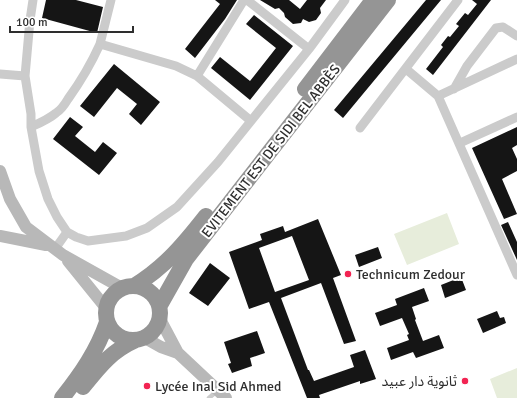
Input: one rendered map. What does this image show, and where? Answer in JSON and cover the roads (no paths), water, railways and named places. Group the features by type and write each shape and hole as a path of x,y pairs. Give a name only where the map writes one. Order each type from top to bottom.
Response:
{"highway":[{"name":"EVITEMENT EST DE SIDI BEL ABBÈS","path":"128,287 159,269 180,249 246,167 373,0"},
{"name":"EVITEMENT EST DE SIDI BEL ABBÈS","path":"160,312 186,259 388,0"},
{"path":"62,398 91,358 101,340 110,298 128,287 147,289 157,299 160,312 154,332 119,349 107,358 74,398"},
{"path":"107,315 110,327 118,336 130,340 140,339"}],"main road":[{"path":"0,171 10,199 26,227 57,250 128,287"},
{"path":"0,236 57,250 107,315"},
{"path":"160,312 178,353 218,395"},
{"path":"140,339 178,353"}],"street":[{"path":"33,0 25,76 31,114 31,127 39,171 48,199 67,232 88,241 126,236 147,228 177,207 218,162 309,48 345,0"},
{"path":"31,127 54,115 64,106 90,66 100,44 111,0"},
{"path":"197,76 245,0 309,48"},
{"path":"360,128 458,0"},
{"path":"454,89 467,66 496,28 503,27 517,36"},
{"path":"100,44 176,66 197,76 251,121"},
{"path":"438,96 517,59"},
{"path":"406,69 438,96 517,275"},
{"path":"0,74 25,76"},
{"path":"460,143 517,117"},
{"path":"57,250 67,232"}],"place":[{"name":"Technicum Zedour","path":"348,274"},
{"name":"ثانوية دار عبيد","path":"465,381"},
{"name":"Lycée Inal Sid Ahmed","path":"147,386"}]}
